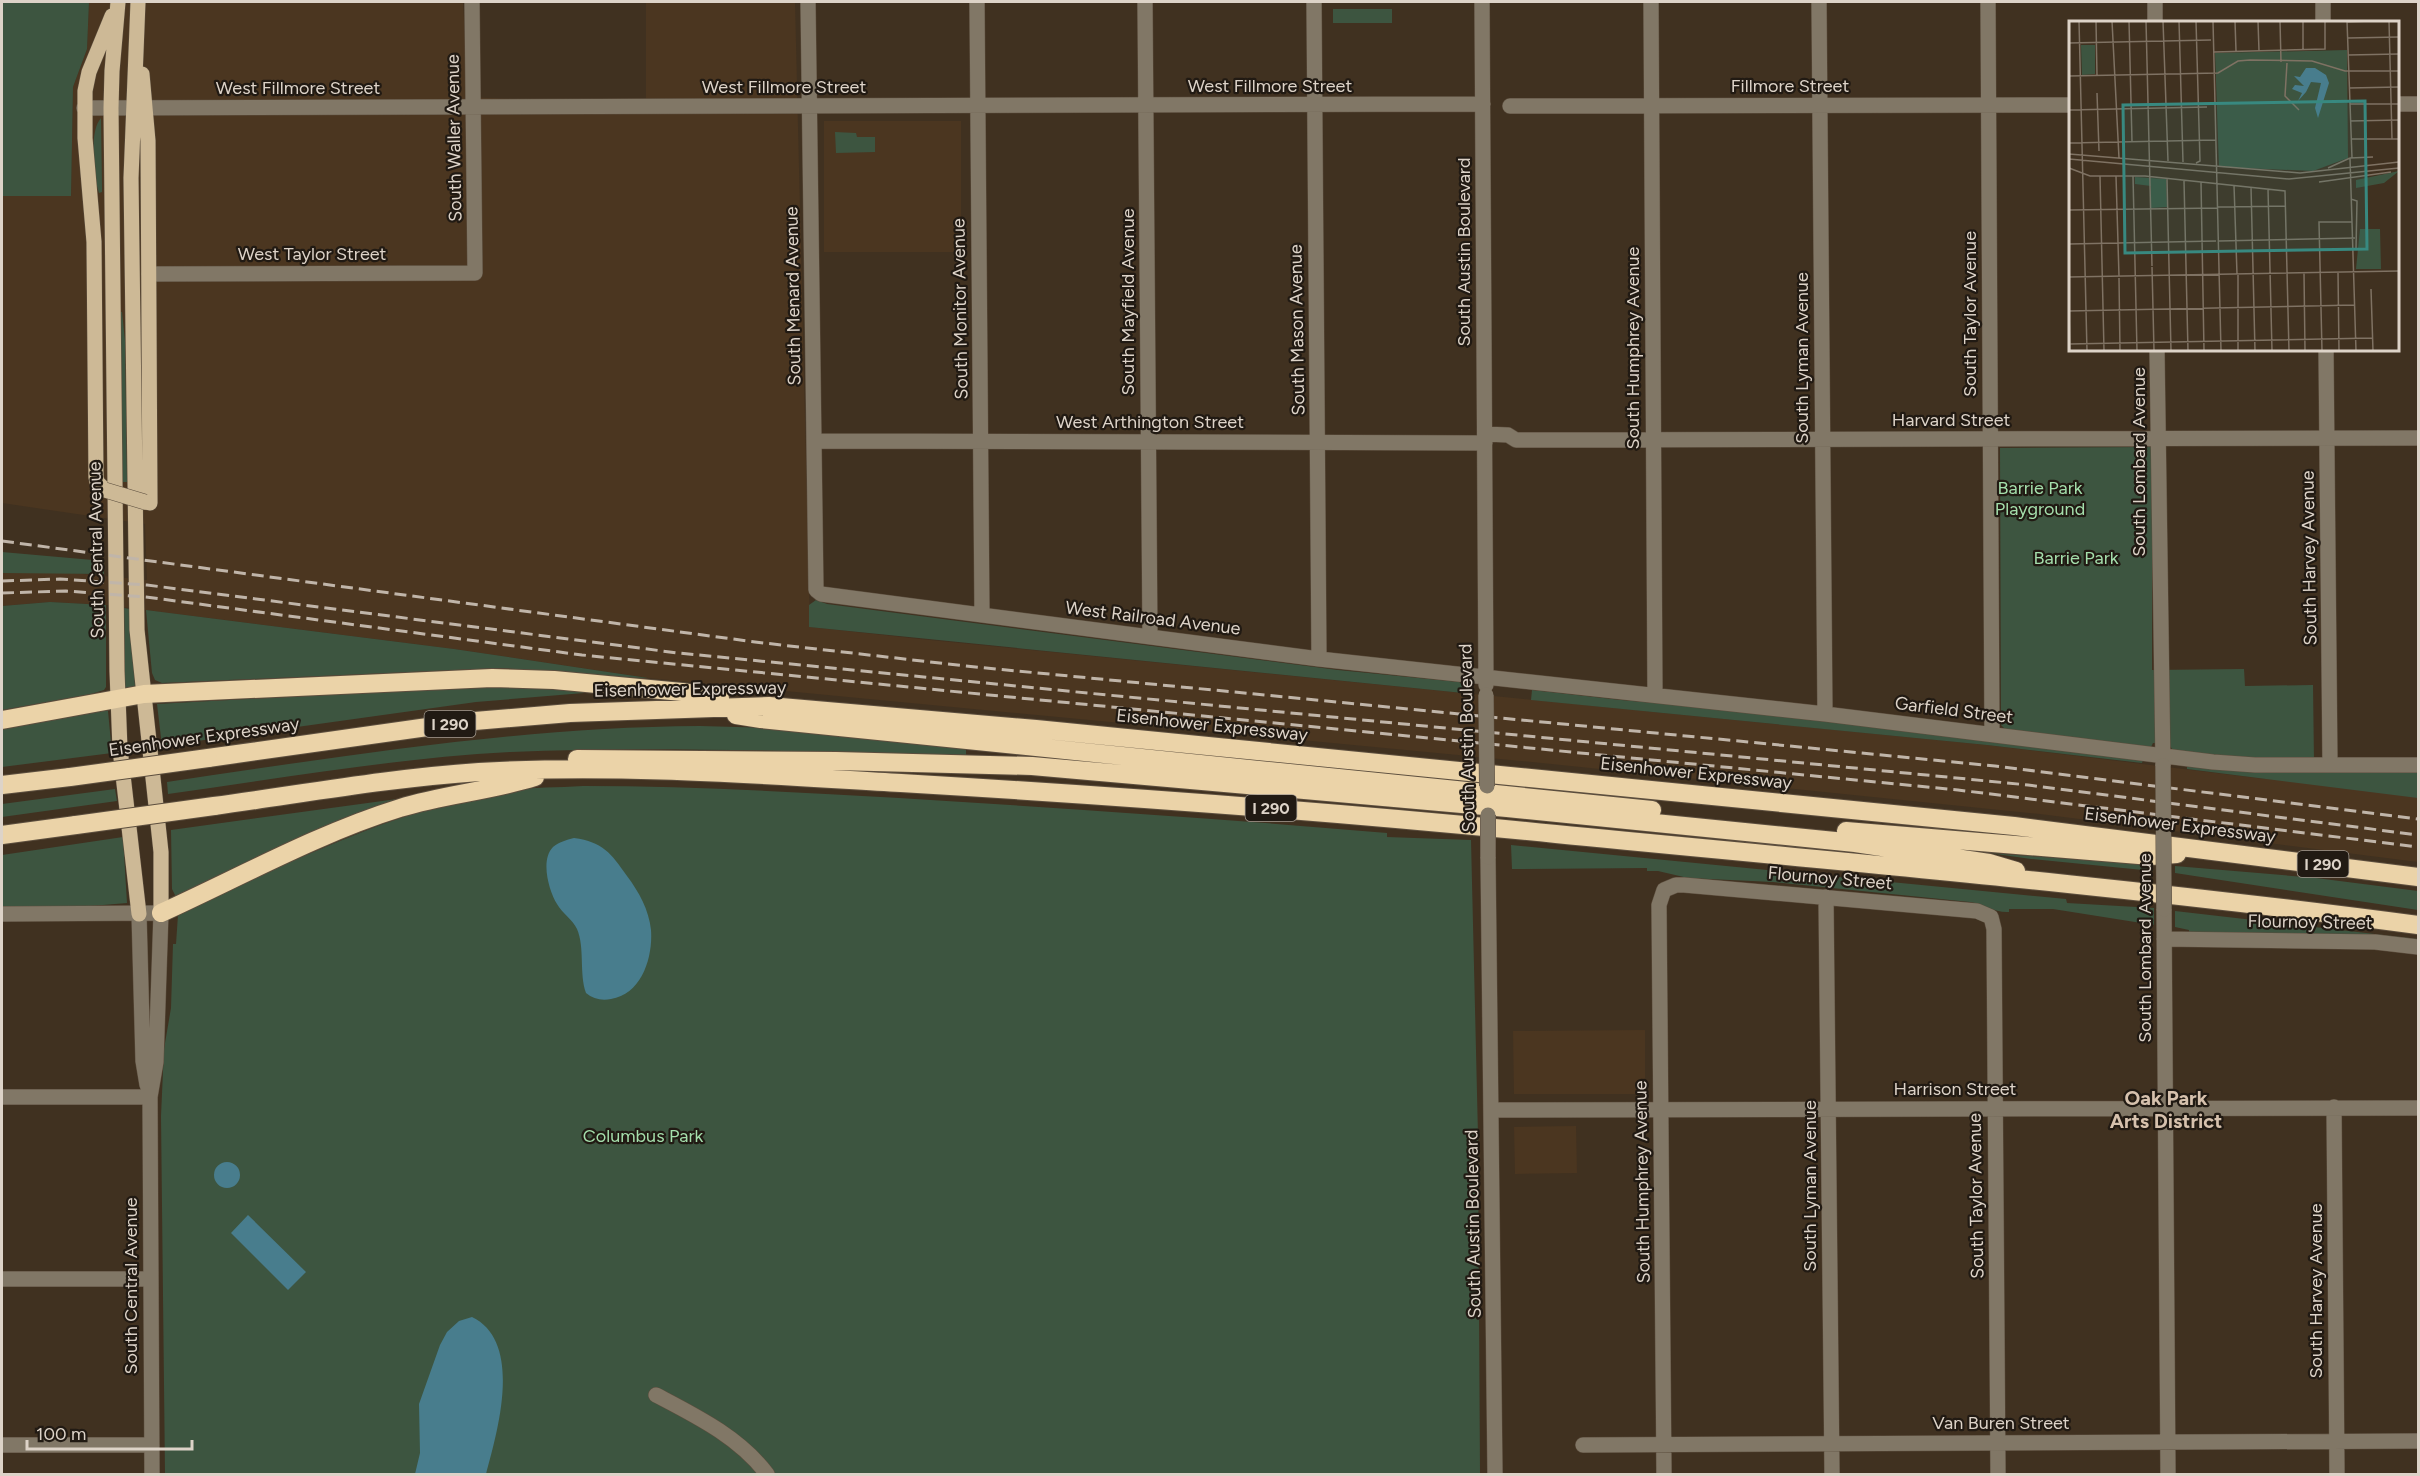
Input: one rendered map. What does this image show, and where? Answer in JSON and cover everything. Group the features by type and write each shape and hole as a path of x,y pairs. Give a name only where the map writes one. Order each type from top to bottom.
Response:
{"highway":[{"path":"2,720 144,694 492,678 554,680 682,692 769,706"},
{"name":"Eisenhower Expressway","path":"2,785 463,722 570,713 769,706 1060,732 1979,822 2418,877"},
{"path":"694,707 773,720 1855,843 1989,863 2058,883"},
{"path":"481,772 541,760 615,758 1032,765 1488,800 2140,855 2227,852"},
{"path":"160,914 339,830 446,796 507,786 553,771"},
{"name":"I 290","path":"2,835 427,777 481,772 660,771 1167,799 1465,825 2058,883 2301,909 2418,925"}],"main road":[{"path":"118,2 89,72 84,108 92,198 96,477 97,482 105,490 150,503 149,274 140,108 138,2"},
{"name":"South Central Avenue","path":"118,2 111,108 117,698 120,749 138,883 139,914"},
{"name":"South Central Avenue","path":"140,108 131,209 136,618 161,852 160,914"},
{"path":"92,198 112,197"}],"street":[{"name":"South Waller Avenue","path":"472,2 475,273"},
{"name":"South Menard Avenue","path":"808,2 816,590"},
{"name":"South Monitor Avenue","path":"977,2 982,615"},
{"name":"South Mayfield Avenue","path":"1145,2 1150,638"},
{"name":"South Mason Avenue","path":"1314,2 1319,659"},
{"name":"South Austin Boulevard","path":"1482,2 1486,695 1495,1474"},
{"name":"South Humphrey Avenue","path":"1651,2 1655,695"},
{"name":"South Lyman Avenue","path":"1819,2 1825,714"},
{"name":"South Taylor Avenue","path":"1988,2 1992,734"},
{"path":"2155,2 2155,21"},
{"path":"2323,2 2323,21"},
{"name":"West Fillmore Street","path":"84,108 1483,104"},
{"path":"2399,104 2418,104"},
{"name":"Fillmore Street","path":"1510,106 2069,105"},
{"name":"West Taylor Street","path":"149,274 475,273"},
{"name":"South Lombard Avenue","path":"2157,351 2163,761 2168,1474"},
{"name":"South Harvey Avenue","path":"2326,351 2330,765"},
{"name":"Harvard Street","path":"1485,438 1508,435 1516,440 2418,438"},
{"name":"West Arthington Street","path":"814,441 1317,442 1485,438"},
{"name":"West Railroad Avenue","path":"816,590 829,597 1319,659 1486,677"},
{"name":"Garfield Street","path":"1486,677 1992,734 2163,761 2255,765 2418,765"},
{"name":"Flournoy Street","path":"1664,890 1676,885 1684,885 1977,911 1991,917"},
{"name":"South Humphrey Avenue","path":"1664,890 1659,905 1664,1474"},
{"name":"South Lyman Avenue","path":"1826,897 1832,1474"},
{"path":"2,914 160,914"},
{"name":"South Central Avenue","path":"139,914 143,1061 150,1097"},
{"name":"South Central Avenue","path":"152,1474 150,1097 156,1062 160,914"},
{"name":"South Taylor Avenue","path":"1991,917 1994,930 1998,1474"},
{"name":"Flournoy Street","path":"2164,939 2365,942 2418,946"},
{"path":"2,1097 150,1097"},
{"name":"South Harvey Avenue","path":"2334,1107 2337,1474"},
{"name":"Harrison Street","path":"1491,1110 2418,1108"},
{"path":"2,1279 150,1279"},
{"path":"656,1395 703,1419 722,1432 744,1449 767,1474"},
{"name":"Van Buren Street","path":"1583,1445 2418,1441"},
{"path":"2,1445 152,1445"}],"shaded area":[{"path":"89,2 463,2 468,97 646,105 646,2 795,2 810,627 1987,745 2265,779 2418,779 2418,862 2040,814 1532,762 648,678 454,649 106,605 50,602 2,606 2,573 62,572 147,580 145,524 2,503 2,196 71,195 73,87 87,49"},
{"path":"824,121 961,121 961,252 824,252"},
{"path":"1645,1030 1645,1094 1514,1094 1513,1031"},
{"path":"1576,1126 1577,1173 1515,1174 1514,1127"}],"green space":[{"path":"2,2 89,2 87,49 73,87 71,196 2,196"},
{"path":"1333,9 1392,9 1392,23 1333,23"},
{"path":"101,118 102,192 99,193 95,176 94,143 97,124"},
{"path":"835,132 856,133 857,137 875,137 875,152 836,153"},
{"path":"119,312 122,312 125,341 127,482 122,482"},
{"name":"Barrie Park","path":"2152,447 2152,670 2244,669 2245,686 2313,685 2314,762 2256,763 2174,751 2168,744 2153,743 2151,747 2007,731 2001,725 2000,448"},
{"path":"2,552 104,561 104,574 2,573"},
{"path":"816,600 827,604 1338,670 1459,682 1463,685 1463,693 809,627 809,605"},
{"path":"50,602 106,605 106,687 104,690 91,694 2,710 2,606"},
{"path":"124,608 130,609 135,685 134,688 125,690"},
{"path":"146,610 454,649 648,678 589,677 589,674 501,668 162,683 155,680 152,673"},
{"path":"537,686 584,689 584,693 476,702 162,746 157,704 414,690"},
{"path":"1532,690 1769,713 2143,760 2142,763 1987,745 1531,700"},
{"path":"108,711 112,753 2,767 2,729"},
{"path":"700,726 770,728 966,749 966,755 682,749 511,752 382,764 168,794 167,782 366,753 499,737"},
{"path":"2187,766 2260,773 2418,773 2418,798 2187,769"},
{"name":"Columbus Park","path":"583,786 701,788 899,798 1326,828 1387,833 1387,837 1471,840 1478,1135 1480,1474 165,1474 161,1116 164,1049 171,1008 173,944 176,944 178,915 184,909 295,860 408,815 499,792"},
{"path":"115,789 117,801 2,817 2,804"},
{"path":"397,799 398,804 176,897 172,889 171,830"},
{"path":"123,837 127,903 79,907 2,906 2,855"},
{"path":"1511,845 2066,899 2067,903 2154,908 2154,925 2053,909 2009,909 2009,912 2004,912 1970,902 1773,882 1688,878 1658,871 1647,871 1647,868 1512,869"},
{"path":"1989,853 2153,865 2153,871 2031,859"},
{"path":"2175,866 2316,878 2418,891 2418,910 2175,873"},
{"path":"2175,911 2418,939 2418,941 2189,934 2189,930 2175,927"}],"water":[{"path":"574,838 592,842 611,855 639,895 650,923 650,951 643,973 631,990 611,999 598,999 586,993 581,944 577,929 557,904 547,876 547,860 553,847"},
{"path":"227,1162 236,1166 240,1175 236,1184 227,1188 218,1184 214,1175 218,1166"},
{"path":"248,1215 306,1272 288,1290 231,1233"},
{"path":"472,1317 488,1329 498,1346 502,1367 503,1390 500,1413 486,1474 415,1474 420,1453 419,1404 440,1345 447,1332 459,1321"}],"railway":[{"path":"2,541 755,642 966,666 1995,766 2418,819"},
{"path":"2,581 60,579 147,585 678,653 2028,785 2418,835"},
{"path":"2,593 66,591 146,597 582,655 1958,790 2418,847"}],"district":[{"name":"Oak Park Arts District","path":"2166,1110"}],"park label":[{"name":"Barrie Park Playground","path":"2040,498"}]}
